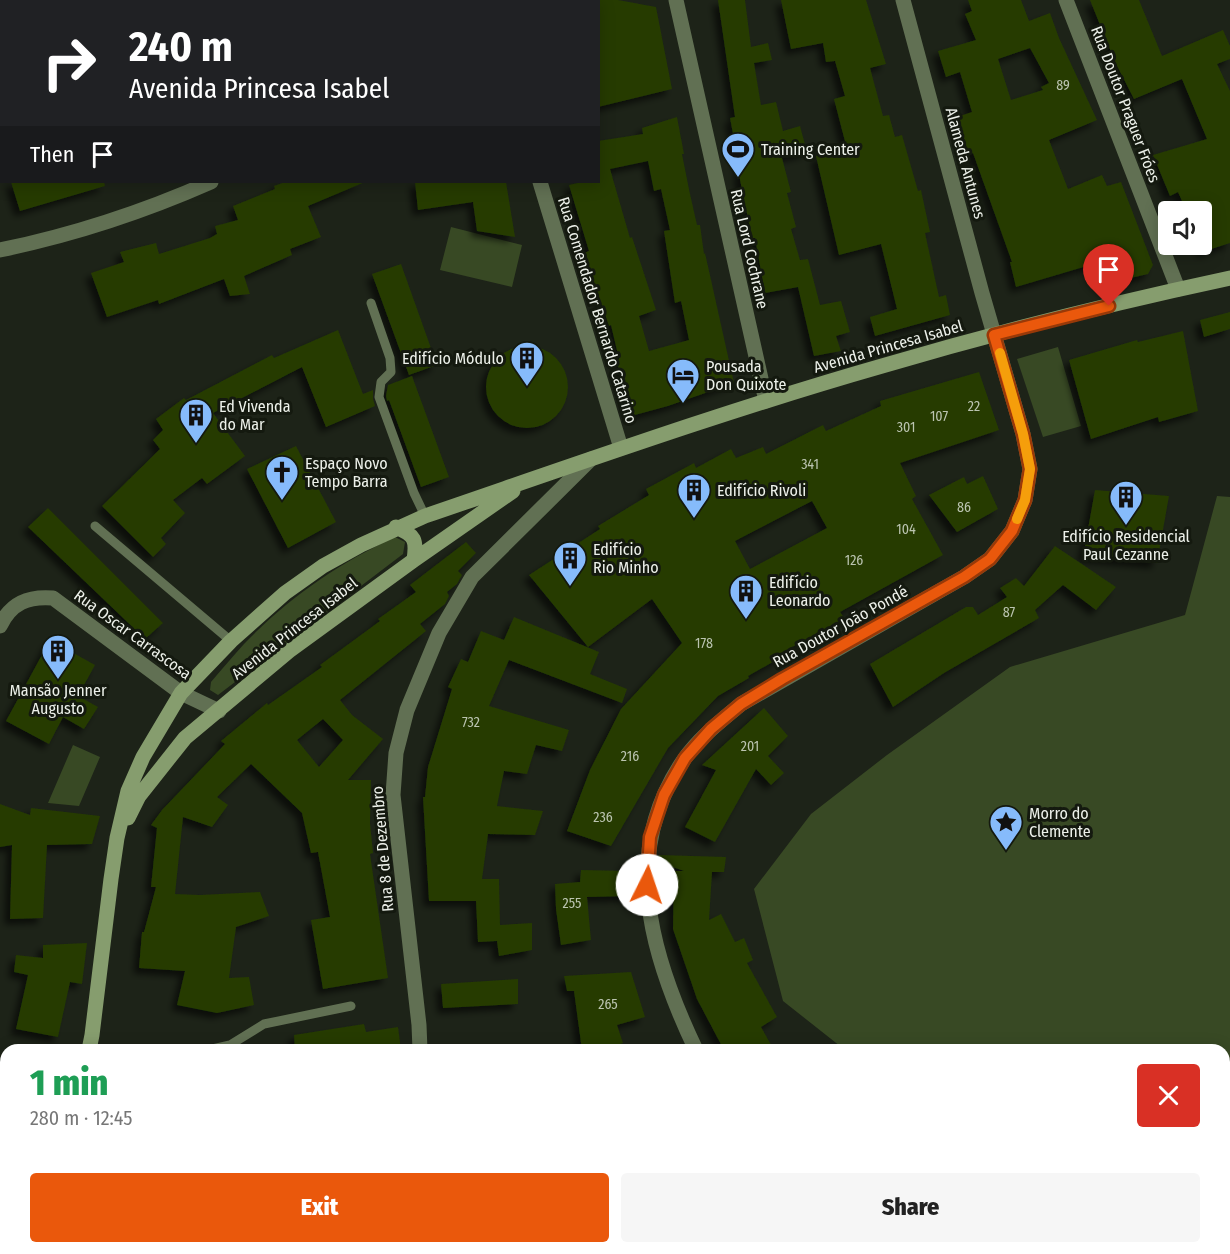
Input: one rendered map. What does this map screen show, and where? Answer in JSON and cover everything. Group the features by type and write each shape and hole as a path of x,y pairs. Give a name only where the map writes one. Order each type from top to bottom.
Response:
{"main road":[{"name":"Avenida Princesa Isabel","path":"91,1044 117,838 128,791 143,757 181,693 231,641 285,593 323,566 396,527 425,516 621,448 766,401 883,365 994,335 1230,278"},
{"name":"Avenida Princesa Isabel","path":"117,838 139,796 185,738 289,651 528,481"},
{"path":"396,527 413,538 416,546 414,560"}],"street":[{"name":"Rua Lord Cochrane","path":"676,0 766,401"},
{"name":"Alameda Antunes","path":"903,0 994,335"},
{"name":"Rua Doutor Praguer Fróes","path":"1066,0 1178,289"},
{"path":"0,250 94,226 155,206 208,183"},
{"name":"Rua Comendador Bernardo Catarino","path":"540,183 621,448"},
{"name":"Rua Doutor João Pondé","path":"693,1044 666,981 651,931 647,885 650,837 664,795 685,758 711,729 741,704 964,577 990,559 1012,531 1025,500 1030,469 1023,434 994,335"},
{"name":"Rua 8 de Dezembro","path":"420,1044 393,795 396,753 407,710 438,633 472,577 591,459"},
{"name":"Rua Oscar Carrascosa","path":"0,626 4,617 19,603 38,597 53,598 181,693 219,711"}],"lane":[{"path":"371,303 390,358 391,372 381,382 379,397 414,493 425,516"},
{"path":"95,526 231,641"},
{"path":"233,1044 264,1024 351,1006"}],"green space":[{"path":"451,227 522,245 512,287 440,270"},
{"path":"1058,347 1081,426 1043,437 1017,359"},
{"name":"Morro do Clemente","path":"1217,496 1230,497 1230,1044 837,1044 783,1001 754,889 811,814 887,755 1010,667 1185,615"},
{"path":"395,537 405,542 403,554 218,695 210,690 211,682 244,644 296,597 334,570"},
{"path":"73,745 100,757 79,806 48,803"}],"building":[{"path":"600,0 618,0 656,7 672,89 600,107"},
{"path":"718,0 745,0 751,47 768,43 772,60 754,63 761,105 776,102 783,131 800,126 807,152 782,158 791,192 787,193 796,227 791,229 800,260 808,259 820,305 841,301 850,332 836,336 841,351 814,356 798,287 765,293 755,238 752,238 739,175 741,175 730,118 735,117"},
{"path":"781,0 866,0 886,64 870,68 883,116 889,115 895,137 902,135 918,191 921,190 930,232 925,233 939,297 946,295 950,315 875,336 870,317 897,309 881,244 839,255 816,156 847,149 834,99 845,96 835,61 826,62 823,43 791,49"},
{"path":"968,0 1021,0 1029,21 1050,13 1059,38 1097,120 1049,140 1068,189 1102,175 1107,186 1121,182 1153,265 1148,274 1104,284 1097,263 1016,287 1010,262 1012,262 973,153 969,155 957,117 972,112 960,72 946,77 938,51 976,40 965,14 972,11","holes":["1030,48 1049,83 1041,87 1043,90 1011,100 998,59"]},
{"path":"1090,0 1139,0 1162,56 1223,30 1230,46 1230,59 1217,64 1230,91 1230,243 1212,249 1212,201 1182,201 1178,192 1170,196 1153,155 1207,139 1182,79 1134,99 1115,62"},
{"path":"677,117 690,194 697,225 700,225 704,254 734,383 631,416 616,360 619,359 611,325 609,326 584,253 589,251 569,185 600,183 600,141 643,134 642,128","holes":["648,161 654,191 661,189 670,230 664,231 675,303 681,301 689,340 649,351 639,316 656,310 632,237 630,238 610,169"]},
{"path":"11,183 104,183 105,186 20,211"},
{"path":"282,183 363,183 308,206 321,237 290,249 292,255 244,276 250,294 230,296 224,279 159,304 158,300 107,317 91,273 124,262 120,252 156,243 159,254 210,238 217,234 215,226 238,220 233,206 275,189 274,186"},
{"path":"415,183 506,183 515,237 477,231 473,202 418,210"},
{"path":"401,264 437,365 409,375 372,274"},
{"path":"1230,312 1230,329 1204,337 1200,320"},
{"path":"338,330 363,394 373,390 375,406 326,427 302,367 213,413 245,456 207,484 202,478 173,500 185,513 161,538 166,544 153,557 102,506 160,449 153,440 163,430 156,419 184,398 186,400 272,355 274,358"},
{"path":"1183,331 1198,411 1159,422 1158,417 1091,439 1069,360 1137,340 1138,342"},
{"name":"Edifício Módulo","path":"527,346 543,349 556,358 565,371 568,387 565,403 556,416 543,425 527,428 511,425 498,416 489,403 486,387 489,371 498,358 511,349"},
{"path":"979,372 999,430 900,463 916,496 912,499 943,555 840,612 845,619 790,648 792,651 718,696 668,748 611,846 567,831 590,770 621,709 682,643 652,599 588,647 529,575 600,529 598,526 649,495 646,489 694,463 696,468 731,449 736,458 763,447 766,454 823,425 826,431 881,406 880,401","holes":["812,501 827,528 750,569 735,541"]},
{"path":"412,376 449,477 421,487 386,396 388,385"},
{"path":"296,446 336,522 288,548 247,469"},
{"path":"983,476 998,509 957,532 929,495 964,477 967,484"},
{"name":"Edifício Residencial Paul Cezanne","path":"1095,490 1169,496 1157,563 1083,557"},
{"path":"48,508 163,623 145,639 28,527"},
{"path":"466,542 476,553 458,571 462,575 457,584 447,592 449,596 445,604 420,624 426,631 340,700 352,715 383,739 348,780 371,780 370,823 373,853 370,854 388,978 323,989 311,920 330,917 318,852 311,853 302,813 251,764 217,797 228,805 212,827 183,817 175,894 260,892 269,916 236,927 229,978 249,977 254,1005 217,1013 177,1005 185,971 139,968 142,932 144,932 156,887 151,887 157,828 151,825 162,810 225,744 221,741 267,703 268,705 322,667 320,665 416,592 410,585","holes":["323,719 343,740 319,767 297,740"]},
{"path":"1055,546 1116,587 1096,610 1063,585 1035,610 1039,618 944,673 893,707 870,664 966,607 973,607 978,615 1007,597 1000,588 1016,578 1024,586"},
{"path":"514,617 599,652 590,674 627,689 622,703 509,660 489,706 569,730 562,751 536,745 527,774 504,771 497,806 543,811 535,835 488,834 482,879 499,879 500,925 532,923 532,950 499,956 497,941 478,942 476,901 429,901 423,797 425,797 428,767 452,689 448,687 461,659 468,662 481,631 504,640"},
{"name":"Mansão Jenner Augusto","path":"50,640 95,665 78,696 98,707 84,729 63,717 49,744 6,721"},
{"path":"764,708 788,736 768,756 784,773 771,785 756,769 715,842 685,827 716,770 702,765"},
{"path":"0,804 30,815 31,808 100,816 92,844 47,845 43,918 10,919 12,845 0,847"},
{"path":"659,855 726,857 724,872 712,872 709,920 721,914 735,942 744,938 753,960 747,963 777,1017 761,1027 771,1044 721,1044 697,999 673,929 674,871 684,871 658,862"},
{"path":"581,870 630,871 628,896 587,897 591,940 561,945 555,884 580,882"},
{"path":"87,943 82,984 70,982 58,1037 16,1029 28,975 14,972 16,955 43,958 43,945"},
{"path":"631,972 645,1017 617,1025 623,1043 581,1044 574,991 567,991 564,976"},
{"path":"518,979 518,1004 443,1008 441,984"},
{"path":"364,1024 366,1032 398,1027 400,1044 295,1044 294,1035"}],"slow traffic":[{"path":"1000,353 1023,434 1030,469 1025,500 1017,519"}],"place":[{"name":"Training Center","path":"738,178"},
{"name":"Edifício Módulo","path":"527,387"},
{"name":"Pousada Don Quixote","path":"683,404"},
{"name":"Ed Vivenda do Mar","path":"196,444"},
{"name":"Espaço Novo Tempo Barra","path":"282,501"},
{"name":"Edifício Rivoli","path":"694,519"},
{"name":"Edifício Residencial Paul Cezanne","path":"1126,526"},
{"name":"Edifício Rio Minho","path":"570,587"},
{"name":"Edifício Leonardo","path":"746,620"},
{"name":"Mansão Jenner Augusto","path":"58,680"},
{"name":"Morro do Clemente","path":"1006,851"}],"route":[{"path":"647,885 650,837 664,795 685,758 711,729 741,704 782,679 964,577 990,559 1012,531 1025,500 1030,469 1023,434 994,335 1109,306"}]}
